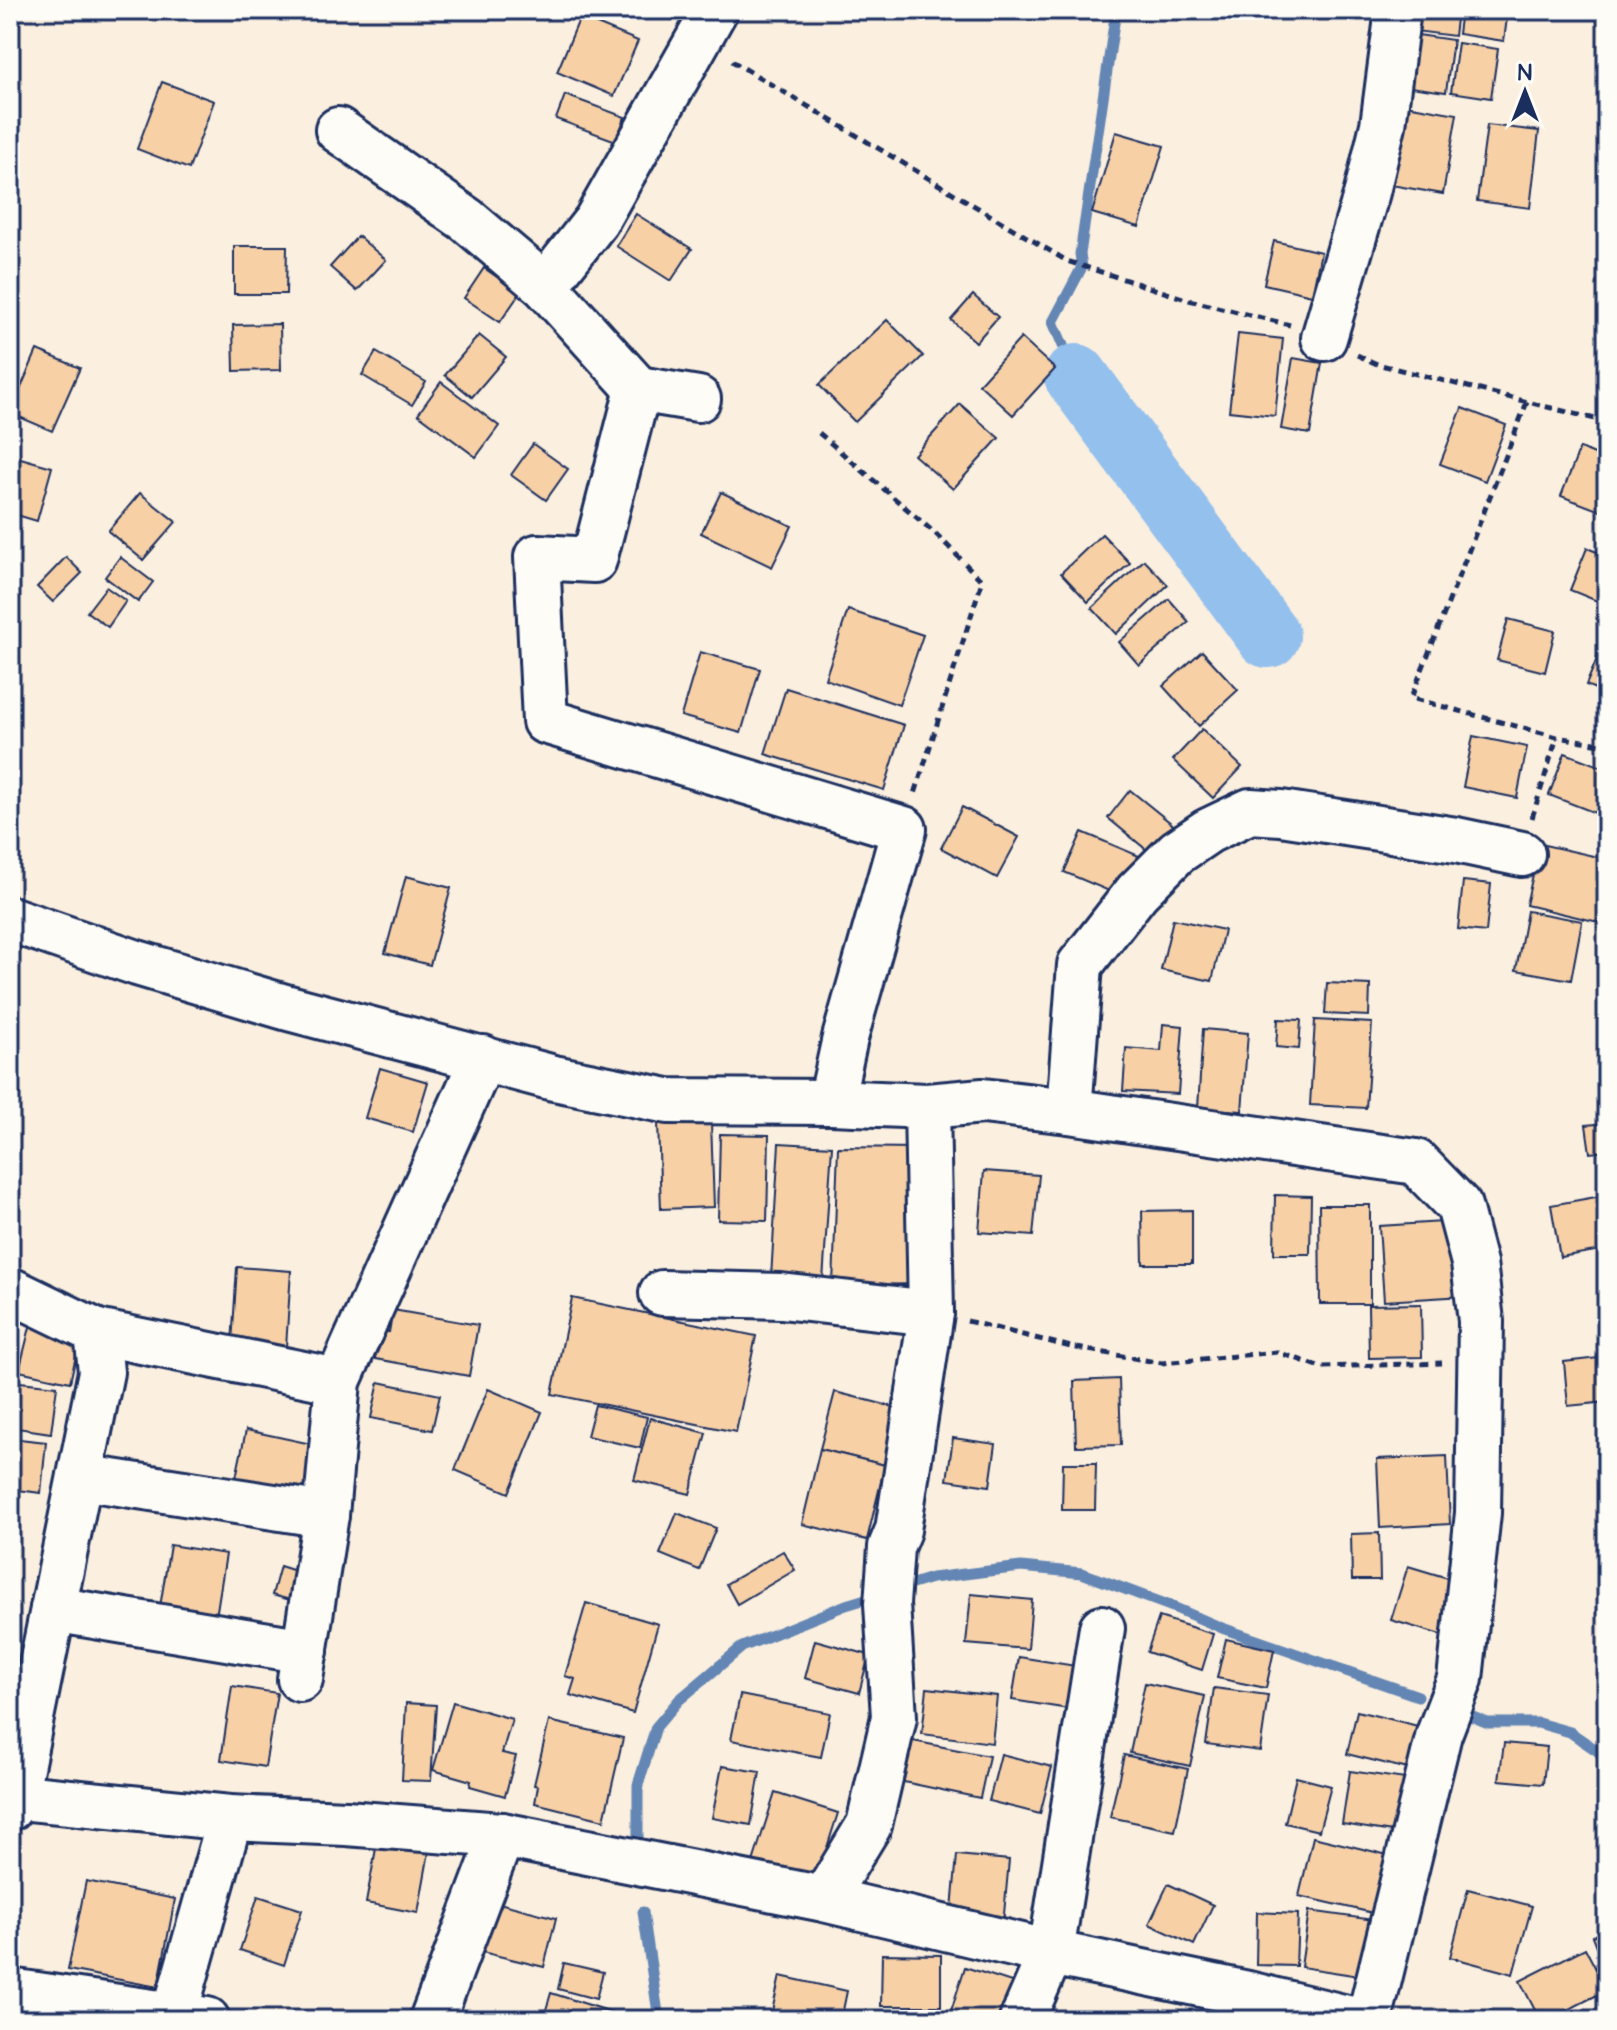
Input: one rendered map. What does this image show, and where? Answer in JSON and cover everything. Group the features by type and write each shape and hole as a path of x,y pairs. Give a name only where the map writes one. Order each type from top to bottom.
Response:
{"street":[{"path":"1324,338 1367,192 1383,125 1398,10"},
{"path":"545,286 596,221 706,25"},
{"path":"338,130 467,220 545,286 638,389 698,399"},
{"path":"638,389 594,560 537,557 545,721 904,829 845,1038 831,1102"},
{"path":"1069,1111 1080,965 1137,892 1177,852 1208,831 1250,811 1281,813 1456,840 1522,854"},
{"path":"10,919 137,963 285,1007 554,1078 668,1101 927,1106 983,1101 1416,1162 1459,1206 1474,1263 1481,1321 1478,1513 1460,1679 1439,1734 1369,2020"},
{"path":"53,1609 303,1665 326,1515 338,1381 483,1058"},
{"path":"824,1899 869,1825 894,1717 887,1604 891,1547 898,1530 931,1313 927,1106"},
{"path":"10,1290 97,1332 338,1381"},
{"path":"662,1293 781,1296 931,1313"},
{"path":"97,1332 101,1372 12,1801 502,1835 824,1899 1355,2020"},
{"path":"80,1477 326,1515"},
{"path":"1022,2020 1051,1953 1102,1628"},
{"path":"10,1991 190,2018 230,1818"},
{"path":"432,2020 502,1835"}],"path":[{"path":"706,25 1067,261 1189,300 1307,330 1377,364 1607,422"},
{"path":"1527,402 1411,698 1557,737 1607,745"},
{"path":"819,433 937,535 982,581 904,829"},
{"path":"1522,854 1557,737"},
{"path":"931,1313 1071,1347 1162,1363 1277,1352 1321,1367 1480,1362"}],"building":[{"path":"1410,10 1457,10 1454,36 1407,30"},
{"path":"1461,10 1508,10 1504,41 1458,34"},
{"path":"580,17 638,41 614,96 557,72"},
{"path":"1411,34 1453,40 1446,92 1403,86"},
{"path":"1458,43 1498,49 1491,98 1451,92"},
{"path":"162,82 214,101 189,169 137,149"},
{"path":"565,95 625,117 616,141 556,119"},
{"path":"1406,105 1457,114 1443,194 1391,185"},
{"path":"1487,125 1539,131 1530,208 1477,201"},
{"path":"1116,132 1164,146 1139,227 1092,213"},
{"path":"636,214 692,249 671,281 616,246"},
{"path":"358,236 386,260 357,291 330,267"},
{"path":"1274,241 1321,252 1312,295 1264,284"},
{"path":"234,246 287,246 286,294 234,294"},
{"path":"484,268 520,293 500,322 464,298"},
{"path":"973,295 998,317 976,342 951,320"},
{"path":"887,320 923,356 855,422 819,385"},
{"path":"280,324 281,370 234,371 233,325"},
{"path":"1238,334 1283,339 1275,416 1229,411"},
{"path":"479,335 506,357 472,397 445,375"},
{"path":"1021,338 1055,369 1013,415 979,384"},
{"path":"37,350 80,368 52,431 10,413"},
{"path":"376,352 426,382 412,405 362,375"},
{"path":"1293,358 1322,363 1310,434 1281,429"},
{"path":"441,382 499,426 476,457 418,414"},
{"path":"960,404 999,438 953,489 914,455"},
{"path":"1462,408 1506,425 1485,481 1440,464"},
{"path":"533,444 568,469 546,500 511,475"},
{"path":"1580,448 1607,459 1607,503 1603,512 1561,496"},
{"path":"10,455 52,467 37,521 10,513"},
{"path":"721,492 792,526 772,567 701,533"},
{"path":"140,493 176,522 143,560 108,531"},
{"path":"1102,534 1130,563 1088,602 1061,573"},
{"path":"1587,548 1607,556 1607,605 1570,590"},
{"path":"66,557 82,573 53,602 37,587"},
{"path":"120,557 153,582 138,602 105,577"},
{"path":"1144,560 1168,585 1116,634 1092,608"},
{"path":"106,587 126,601 108,627 87,612"},
{"path":"1169,599 1189,622 1139,665 1119,642"},
{"path":"848,610 923,635 899,705 825,679"},
{"path":"1508,619 1555,631 1545,672 1497,660"},
{"path":"1607,637 1607,694 1586,685"},
{"path":"1202,651 1238,690 1199,726 1163,686"},
{"path":"700,652 760,669 741,733 681,716"},
{"path":"786,688 904,725 884,790 765,754"},
{"path":"1202,729 1242,767 1213,798 1173,760"},
{"path":"1473,736 1527,747 1517,798 1463,787"},
{"path":"1565,753 1607,769 1606,817 1549,795"},
{"path":"1130,790 1177,828 1154,856 1108,818"},
{"path":"962,807 1019,837 997,878 941,848"},
{"path":"1082,832 1139,856 1121,896 1064,872"},
{"path":"1540,844 1607,859 1607,924 1526,905"},
{"path":"406,876 451,888 430,965 385,953"},
{"path":"1463,881 1491,884 1486,932 1458,929"},
{"path":"1527,911 1582,921 1571,980 1516,970"},
{"path":"1173,919 1224,930 1212,981 1161,970"},
{"path":"10,942 18,945 10,971"},
{"path":"1327,983 1370,985 1369,1016 1325,1014"},
{"path":"1278,1019 1301,1020 1299,1049 1276,1047"},
{"path":"1315,1020 1372,1023 1366,1108 1310,1105"},
{"path":"1163,1024 1183,1026 1178,1094 1123,1091 1126,1048 1161,1051"},
{"path":"1203,1029 1248,1033 1242,1111 1198,1108"},
{"path":"380,1068 428,1082 413,1132 365,1118"},
{"path":"711,1121 714,1207 661,1209 658,1123"},
{"path":"1607,1123 1607,1151 1590,1153 1586,1125"},
{"path":"720,1134 769,1135 767,1221 718,1220"},
{"path":"779,1143 832,1146 823,1281 771,1278"},
{"path":"838,1147 914,1148 914,1284 833,1286"},
{"path":"984,1171 1039,1175 1033,1236 979,1232"},
{"path":"1275,1195 1311,1196 1310,1254 1274,1254"},
{"path":"1607,1195 1607,1249 1560,1257 1551,1205"},
{"path":"1319,1205 1370,1205 1370,1304 1320,1304"},
{"path":"1192,1210 1192,1264 1143,1264 1142,1211"},
{"path":"1459,1221 1464,1296 1384,1301 1379,1226"},
{"path":"237,1267 291,1271 286,1347 232,1344"},
{"path":"572,1298 756,1336 736,1432 552,1394"},
{"path":"1421,1304 1422,1357 1369,1358 1368,1305"},
{"path":"393,1310 478,1325 469,1376 370,1358 375,1330 389,1332"},
{"path":"31,1323 81,1334 70,1382 19,1371"},
{"path":"1607,1357 1607,1402 1568,1406 1564,1362"},
{"path":"1119,1379 1121,1445 1076,1446 1074,1381"},
{"path":"10,1381 57,1386 51,1433 10,1427"},
{"path":"379,1382 440,1395 432,1430 371,1418"},
{"path":"488,1389 542,1412 509,1493 455,1470"},
{"path":"835,1392 898,1408 885,1465 820,1449"},
{"path":"595,1405 647,1417 640,1448 587,1436"},
{"path":"650,1418 706,1433 690,1494 634,1480"},
{"path":"246,1430 316,1445 304,1506 233,1492"},
{"path":"10,1438 46,1442 41,1493 18,1490 17,1504 10,1504"},
{"path":"953,1438 996,1444 990,1486 947,1480"},
{"path":"820,1449 885,1465 867,1540 802,1524"},
{"path":"1447,1456 1450,1524 1380,1528 1377,1459"},
{"path":"1063,1463 1096,1463 1095,1510 1062,1510"},
{"path":"677,1513 716,1528 699,1570 660,1554"},
{"path":"1379,1533 1380,1580 1352,1580 1351,1534"},
{"path":"170,1545 226,1554 216,1617 160,1607"},
{"path":"783,1551 795,1570 737,1604 726,1584"},
{"path":"280,1566 302,1573 294,1601 272,1595"},
{"path":"1408,1566 1461,1582 1444,1636 1391,1620"},
{"path":"971,1594 1032,1600 1028,1649 966,1644"},
{"path":"586,1603 658,1624 633,1713 570,1695 575,1679 565,1676"},
{"path":"1159,1617 1213,1634 1202,1670 1147,1652"},
{"path":"1226,1639 1274,1650 1266,1688 1217,1678"},
{"path":"815,1640 869,1655 859,1693 805,1678"},
{"path":"1019,1657 1076,1666 1069,1709 1012,1700"},
{"path":"10,1665 21,1668 10,1717"},
{"path":"1145,1683 1205,1696 1190,1766 1130,1753"},
{"path":"232,1686 277,1693 265,1767 221,1760"},
{"path":"927,1688 997,1696 992,1743 922,1734"},
{"path":"1214,1688 1268,1695 1260,1751 1206,1744"},
{"path":"740,1695 830,1713 821,1757 731,1740"},
{"path":"453,1702 512,1719 502,1753 516,1756 505,1796 470,1786 471,1781 433,1770"},
{"path":"406,1703 436,1705 431,1781 402,1780"},
{"path":"1357,1711 1418,1726 1408,1769 1347,1754"},
{"path":"549,1721 623,1738 604,1820 535,1803 538,1786 534,1785"},
{"path":"908,1740 989,1756 980,1798 899,1781"},
{"path":"1504,1743 1547,1747 1543,1784 1499,1780"},
{"path":"1001,1754 1052,1767 1040,1814 989,1801"},
{"path":"1124,1755 1188,1769 1175,1831 1110,1817"},
{"path":"722,1766 760,1772 751,1825 712,1818"},
{"path":"1350,1771 1419,1781 1411,1835 1342,1824"},
{"path":"1296,1777 1331,1786 1319,1831 1285,1823"},
{"path":"775,1793 838,1813 816,1882 753,1862"},
{"path":"1313,1837 1388,1855 1373,1913 1299,1896"},
{"path":"377,1843 429,1852 418,1913 366,1903"},
{"path":"957,1855 1009,1860 1003,1925 951,1920"},
{"path":"86,1881 175,1899 158,1987 68,1970"},
{"path":"1168,1884 1213,1905 1194,1945 1149,1924"},
{"path":"1468,1889 1532,1906 1513,1974 1450,1957"},
{"path":"258,1896 302,1910 284,1965 240,1950"},
{"path":"495,1902 556,1918 544,1967 482,1952"},
{"path":"1309,1911 1374,1920 1366,1977 1301,1967"},
{"path":"1257,1912 1298,1914 1296,1966 1256,1965"},
{"path":"1607,1930 1607,1974 1592,1936"},
{"path":"1585,1948 1607,1990 1548,2020 1540,2020 1520,1981"},
{"path":"882,1954 941,1955 941,2006 881,2006"},
{"path":"564,1963 603,1972 596,1999 558,1989"},
{"path":"965,1967 1027,1987 1016,2020 969,2020 950,2014"},
{"path":"780,1976 847,1991 841,2020 770,2020"},
{"path":"551,1993 615,2013 613,2020 543,2020"},
{"path":"10,2004 35,2007 34,2020 10,2020"},
{"path":"1219,2011 1251,2020 1217,2020"}],"waterway":[{"path":"1076,376 1053,322 1082,267 1080,254 1116,10"},
{"path":"1076,376 1268,636"},
{"path":"899,1588 932,1578 1021,1567 1082,1573 1222,1628 1418,1696"},
{"path":"638,1842 638,1785 656,1727 679,1700 742,1647 879,1595"},
{"path":"1458,1711 1488,1723 1538,1723 1570,1732 1599,1752 1607,1766"},
{"path":"643,1912 659,2020"}]}
